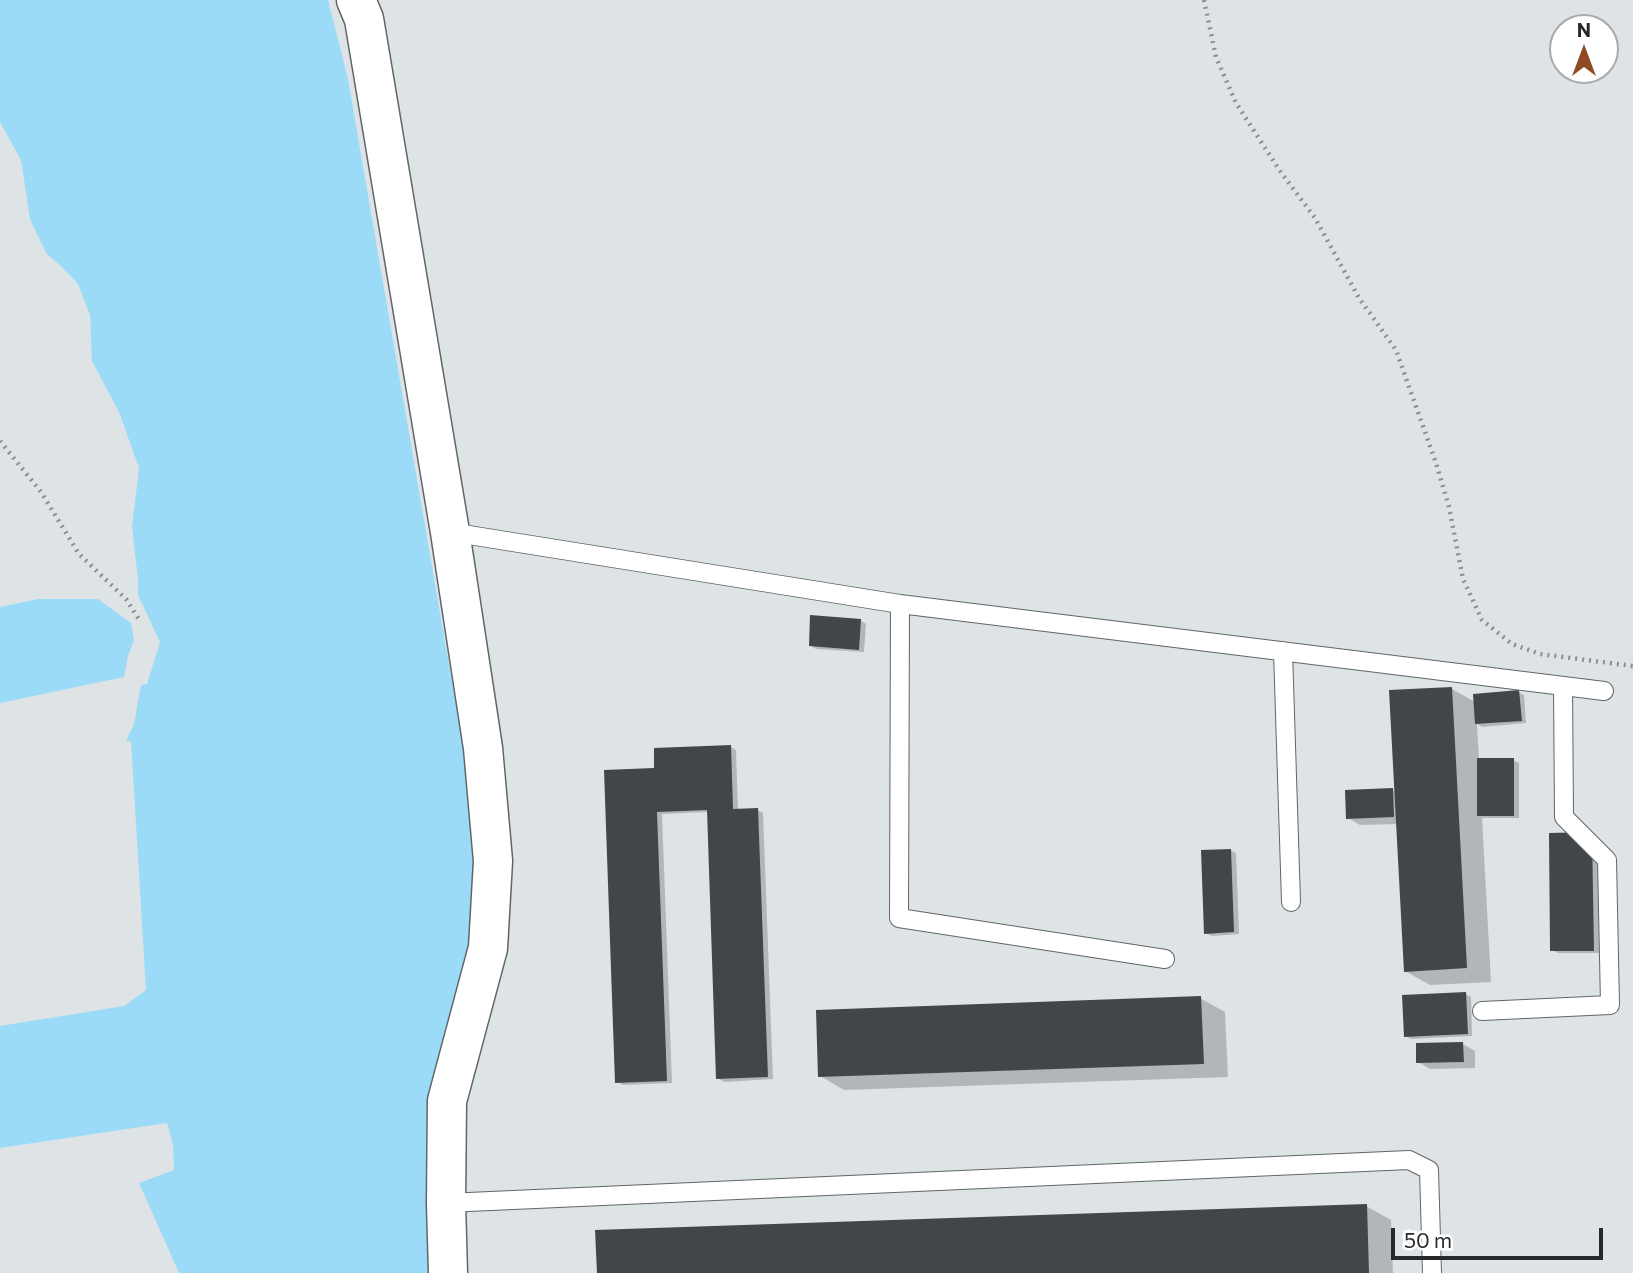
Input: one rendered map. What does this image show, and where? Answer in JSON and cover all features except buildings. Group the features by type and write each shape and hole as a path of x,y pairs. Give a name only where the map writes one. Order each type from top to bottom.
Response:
{"street":[{"path":"356,0 364,19 450,532 483,748 493,861 488,948 447,1101 448,1273"}],"lane":[{"path":"450,532 900,604 1604,691"},
{"path":"900,604 899,918 1165,960"},
{"path":"1283,651 1291,902"},
{"path":"1482,1011 1610,1005 1607,860 1564,817 1563,686"},
{"path":"446,1203 1409,1160 1429,1170 1432,1273"}],"path":[{"path":"1205,0 1216,57 1236,103 1280,171 1315,218 1359,298 1396,350 1449,507 1463,579 1482,620 1512,643 1540,654 1633,666"},
{"path":"0,441 41,492 79,554 125,599 140,621"}],"shaded area":[{"path":"0,0 328,0 348,79 472,788 476,927 433,1273 179,1273 139,1183 174,1170 173,1145 167,1123 0,1148 0,1026 124,1006 146,990 131,741 126,741 134,724 141,685 147,684 160,642 138,595 132,527 139,468 119,412 92,361 90,315 78,284 46,253 30,219 21,160 0,122"},
{"path":"38,599 98,599 131,623 134,640 124,677 0,703 0,607"}]}
